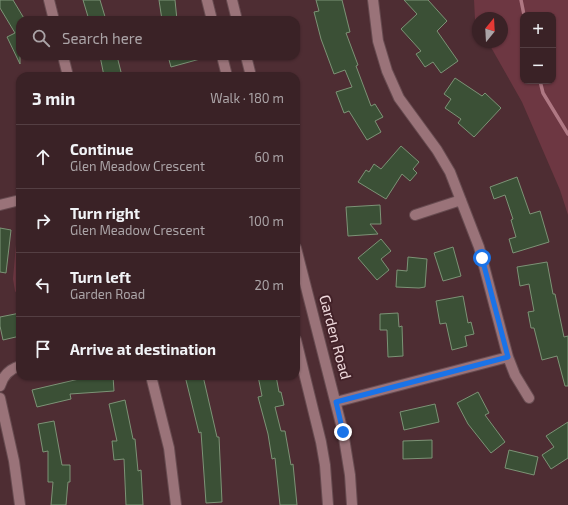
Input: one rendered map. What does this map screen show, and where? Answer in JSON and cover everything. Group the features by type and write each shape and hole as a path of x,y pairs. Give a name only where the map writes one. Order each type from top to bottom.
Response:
{"street":[{"path":"49,0 53,16"},
{"path":"207,0 211,16"},
{"path":"232,0 236,16"},
{"path":"374,0 380,50 391,83 399,98 442,158 461,200 479,247 508,357 515,376 529,398"},
{"path":"64,60 67,72"},
{"path":"223,60 226,72"},
{"path":"247,60 250,72"},
{"path":"415,215 461,200"},
{"path":"0,205 16,201"},
{"name":"Garden Road","path":"300,263 336,402 347,453 352,505"},
{"path":"300,355 326,465 328,505"},
{"path":"336,402 508,357"},
{"path":"0,386 3,377 7,372 16,368"},
{"path":"152,380 168,443 176,505"},
{"path":"0,398 14,461 20,505"}],"shaded area":[{"path":"474,0 568,0 568,215 560,190 522,102 491,48 508,48 508,12 475,12"},
{"path":"16,244 16,292 13,279"}],"building":[{"path":"0,0 13,0 23,16 16,16 16,56 7,37 15,33 0,8"},
{"path":"83,0 100,0 105,16 88,16"},
{"path":"159,0 175,0 177,16 161,16"},
{"path":"316,0 342,0 350,32 346,33 358,65 356,66 371,106 375,104 383,117 375,121 381,132 367,140 349,111 344,113 336,92 352,87 345,70 334,74 321,39 314,12 319,11"},
{"path":"404,0 428,0 447,21 437,31 458,61 441,73 433,62 425,67 416,54 421,51 401,29 417,14"},
{"path":"101,60 118,60 121,72 103,72"},
{"path":"169,60 196,60 171,67"},
{"path":"455,78 482,96 485,93 501,108 474,137 458,123 461,119 445,108 451,99 444,94"},
{"path":"401,146 419,162 413,169 417,173 410,181 402,174 386,199 358,182 366,170 369,172 374,164 381,169"},
{"path":"517,177 530,214 540,211 549,242 513,253 509,239 516,237 511,220 513,219 505,195 494,199 490,187"},
{"path":"380,205 381,224 370,224 378,234 348,236 346,207"},
{"path":"0,228 11,230 6,273 0,272"},
{"path":"381,239 391,251 381,259 389,270 377,280 358,258"},
{"path":"453,247 461,276 443,281 434,253"},
{"path":"408,257 427,259 425,287 396,287 397,270 407,271"},
{"path":"547,262 553,294 555,294 564,337 568,336 568,386 565,386 557,356 542,360 534,328 531,328 528,312 534,311 529,284 520,286 517,267"},
{"path":"463,296 468,323 471,322 474,334 465,336 467,346 452,350 446,323 440,324 436,301"},
{"path":"398,313 399,327 402,326 403,356 388,357 387,330 380,330 380,314"},
{"path":"16,314 16,337 3,340 0,317"},
{"path":"75,380 113,380 114,391 70,394 71,399 37,407 32,390"},
{"path":"186,380 204,380 217,437 219,437 222,502 206,503 201,432 199,433"},
{"path":"259,380 277,380 284,405 275,407 281,431 285,431 291,465 293,464 297,505 280,505 275,458 272,459 268,434 258,397 262,396"},
{"path":"478,392 489,413 485,415 505,442 491,453 468,424 457,403"},
{"path":"125,400 133,439 135,439 138,471 141,470 143,505 126,505 124,459 114,460 112,441 117,441 109,404"},
{"path":"435,404 439,422 404,430 400,412"},
{"path":"54,421 62,465 70,465 70,482 68,482 66,505 51,505 53,482 48,482 48,451 43,452 38,424"},
{"path":"568,422 568,458 551,469 542,455 554,447 546,436"},
{"path":"432,440 432,458 403,459 403,441"},
{"path":"509,450 538,457 534,475 505,468"}],"waterway":[{"path":"521,0 523,12"},
{"path":"541,84 543,93 568,134"}],"route":[{"path":"343,432 336,402 508,357 482,258"}]}
